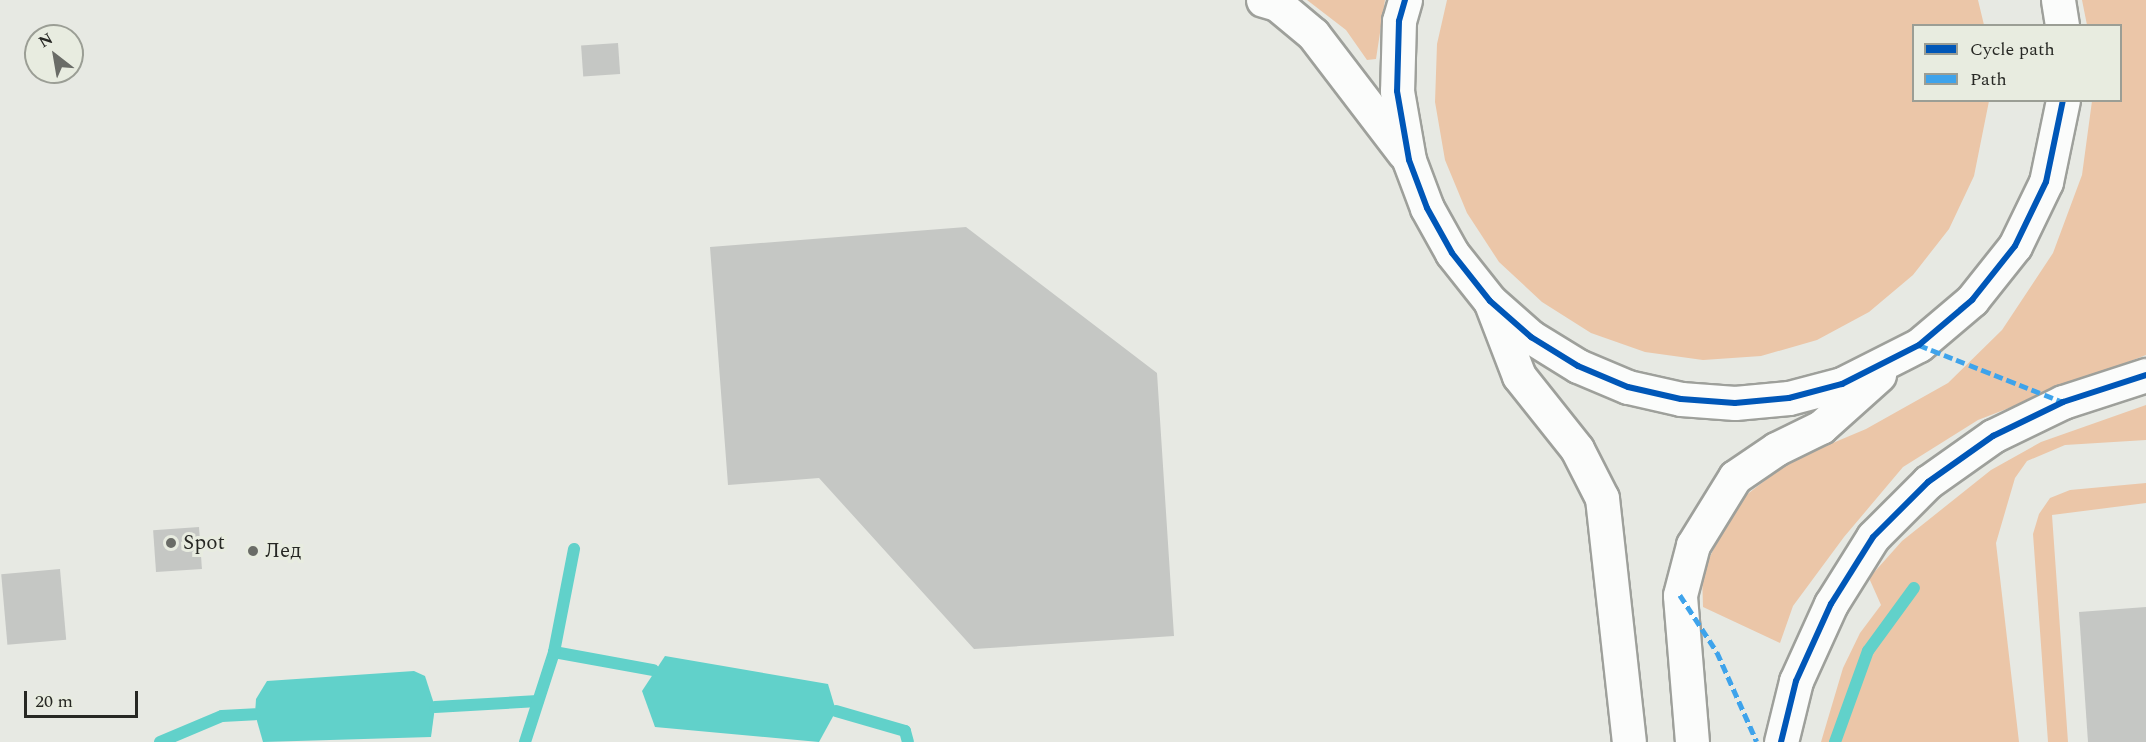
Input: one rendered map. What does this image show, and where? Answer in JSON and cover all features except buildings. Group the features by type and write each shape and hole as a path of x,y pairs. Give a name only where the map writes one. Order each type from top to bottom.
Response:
{"street":[{"path":"1263,0 1277,4 1313,34 1409,160"},
{"path":"1405,0 1399,21 1397,91 1409,160 1427,208 1452,253 1490,301 1531,337 1578,366 1628,387 1681,399 1735,403 1789,398 1842,384 1891,362"},
{"path":"2058,0 2062,24"},
{"path":"1692,742 1680,595 1693,545 1735,477 1776,449 1821,427 1857,399 1891,362 1972,300 2015,246 2046,182 2063,102"},
{"path":"1490,301 1519,376 1577,449 1602,498 1629,742"},
{"path":"1781,742 1796,681 1831,604 1873,537 1928,482 1993,436 2063,402 2146,375"}],"shaded area":[{"path":"1307,0 1385,0 1376,59 1367,60 1346,30"},
{"path":"1447,0 1978,0 1984,24 1912,24 1912,102 1989,102 1974,176 1949,229 1913,275 1869,312 1817,340 1761,356 1703,360 1645,352 1591,333 1542,302 1499,262 1467,213 1445,160 1435,102 1437,44"},
{"path":"2082,0 2146,0 2146,355 1978,420 1903,467 1844,537 1793,606 1780,643 1703,607 1702,573 1736,503 1790,461 1866,429 1948,383 2002,330 2053,253 2082,175 2092,102 2122,102 2122,24 2087,24"},
{"path":"2146,405 2146,440 2065,445 2027,461 2015,478 1996,543 2019,742 1821,742 1843,668 1860,633 1881,605 1869,578 1902,541 1991,470 2041,442"},
{"path":"2146,483 2146,503 2052,515 2068,742 2048,742 2033,534 2039,514 2050,498 2070,490"}],"water":[{"path":"665,656 828,684 836,711 819,742 655,727 642,691"},
{"path":"414,671 425,676 435,707 431,737 263,742 255,714 256,699 267,681"}],"waterway":[{"path":"525,742 554,652 574,549"},
{"path":"1835,742 1868,651 1914,588"},
{"path":"554,652 653,670"},
{"path":"435,707 538,701"},
{"path":"836,711 905,731 908,742"},
{"path":"160,742 222,716 255,714"}],"marked path":[{"path":"1919,345 2063,402"},
{"path":"1680,595 1717,652 1757,742"}],"cycle path":[{"path":"1405,0 1399,21 1397,91 1409,160 1427,208 1452,253 1490,301 1531,337 1578,366 1628,387 1681,399 1735,403 1789,398 1842,384 1919,345 1972,300 2015,246 2046,182 2063,102"},
{"path":"1781,742 1796,681 1831,604 1873,537 1928,482 1993,436 2063,402 2146,375"}],"place":[{"name":"Spot","path":"171,543"},
{"name":"Лед","path":"253,551"}]}
